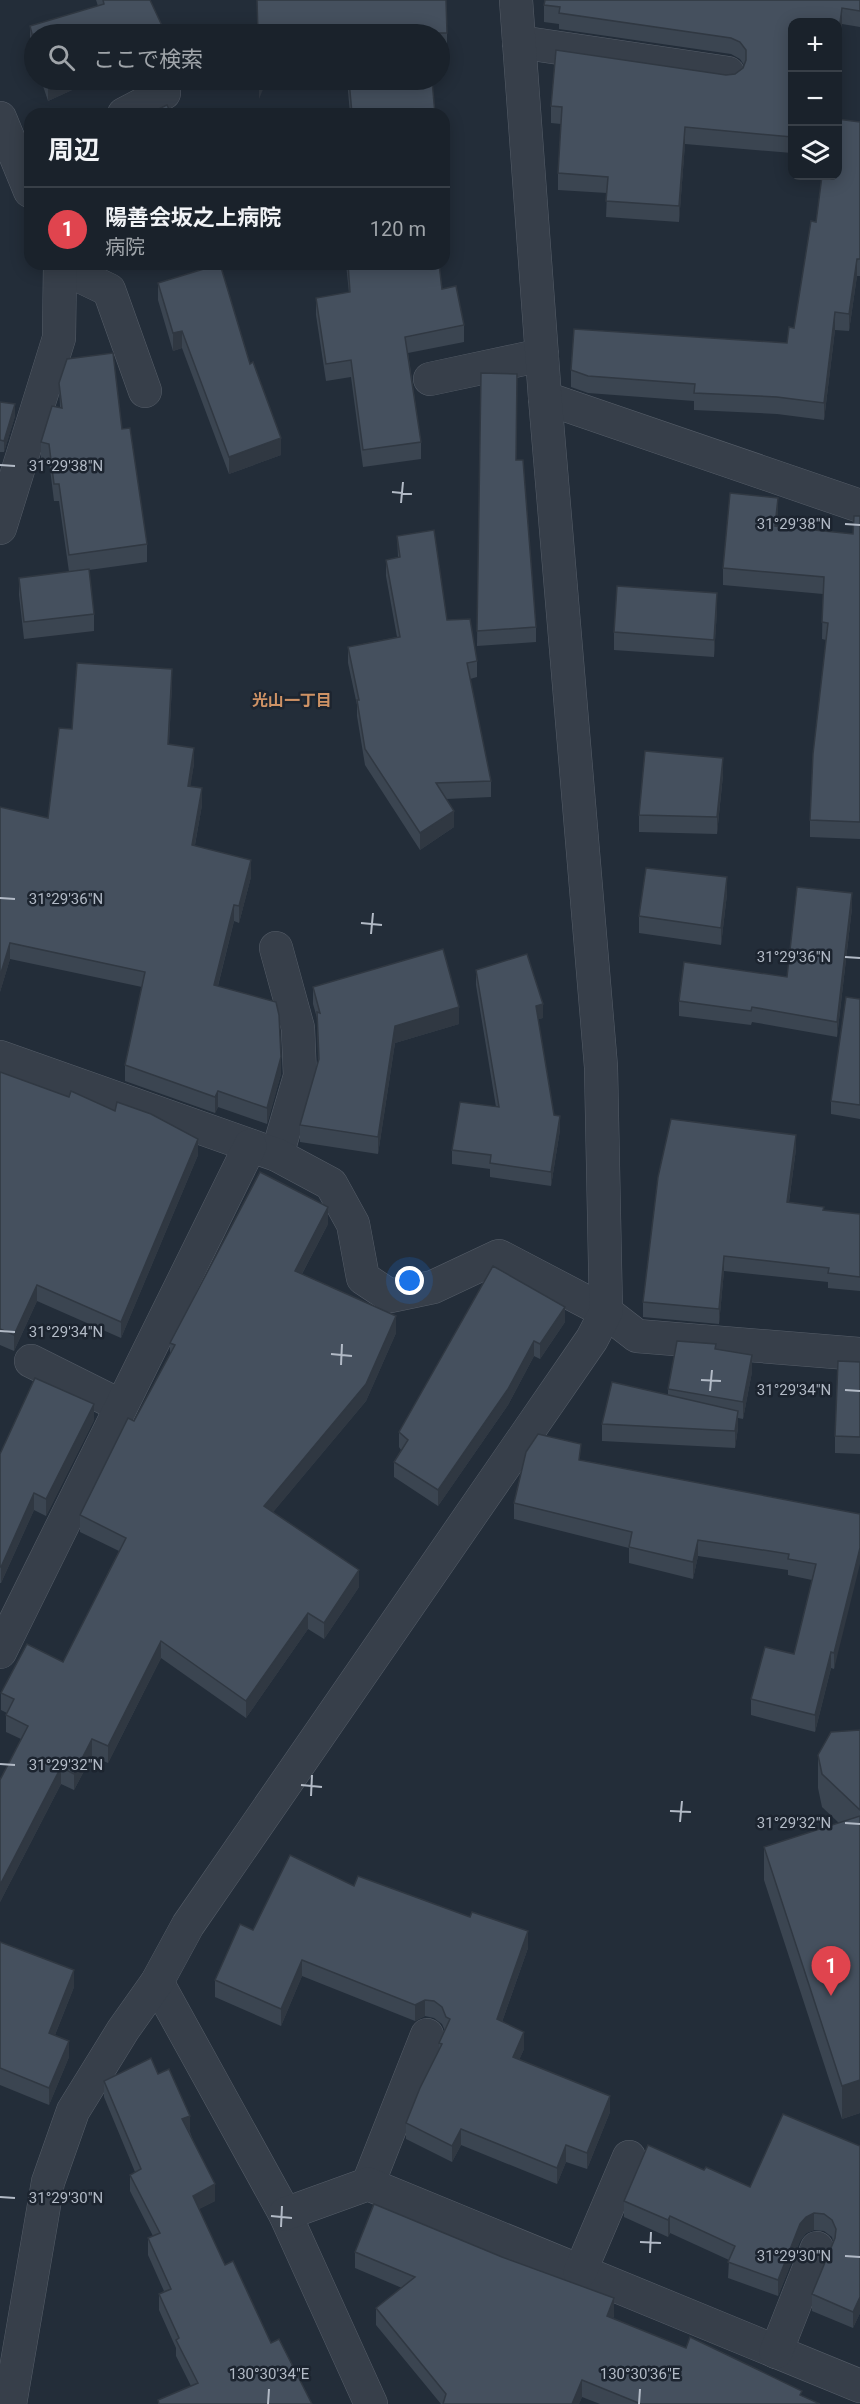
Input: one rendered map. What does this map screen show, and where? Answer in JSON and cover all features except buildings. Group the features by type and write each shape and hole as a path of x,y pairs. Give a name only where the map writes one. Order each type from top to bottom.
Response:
{"street":[{"path":"10,2404 48,2181 74,2111 123,2030 157,1982 188,1925 592,1340 606,1312 601,1067 545,398 516,0"},
{"path":"519,42 728,73"},
{"path":"135,108 164,93"},
{"path":"0,118 24,168"},
{"path":"0,528 58,338 60,270"},
{"path":"68,270 109,290 145,391"},
{"path":"430,379 542,355"},
{"path":"545,398 860,506"},
{"path":"0,1652 122,1406 264,1150 300,1076 298,1028 276,948"},
{"path":"0,1057 264,1150 331,1184 352,1224 363,1278 390,1296 433,1287 499,1256 606,1312 637,1336 860,1354"},
{"path":"31,1361 122,1406"},
{"path":"157,1982 285,2214 371,2404"},
{"path":"368,2184 427,2035"},
{"path":"580,2272 629,2157"},
{"path":"285,2214 368,2184 860,2386"},
{"path":"776,2352 817,2248"}],"place":[{"name":"陽善会坂之上病院","path":"831,1996"}],"district":[{"name":"光山一丁目","path":"292,700"}]}
